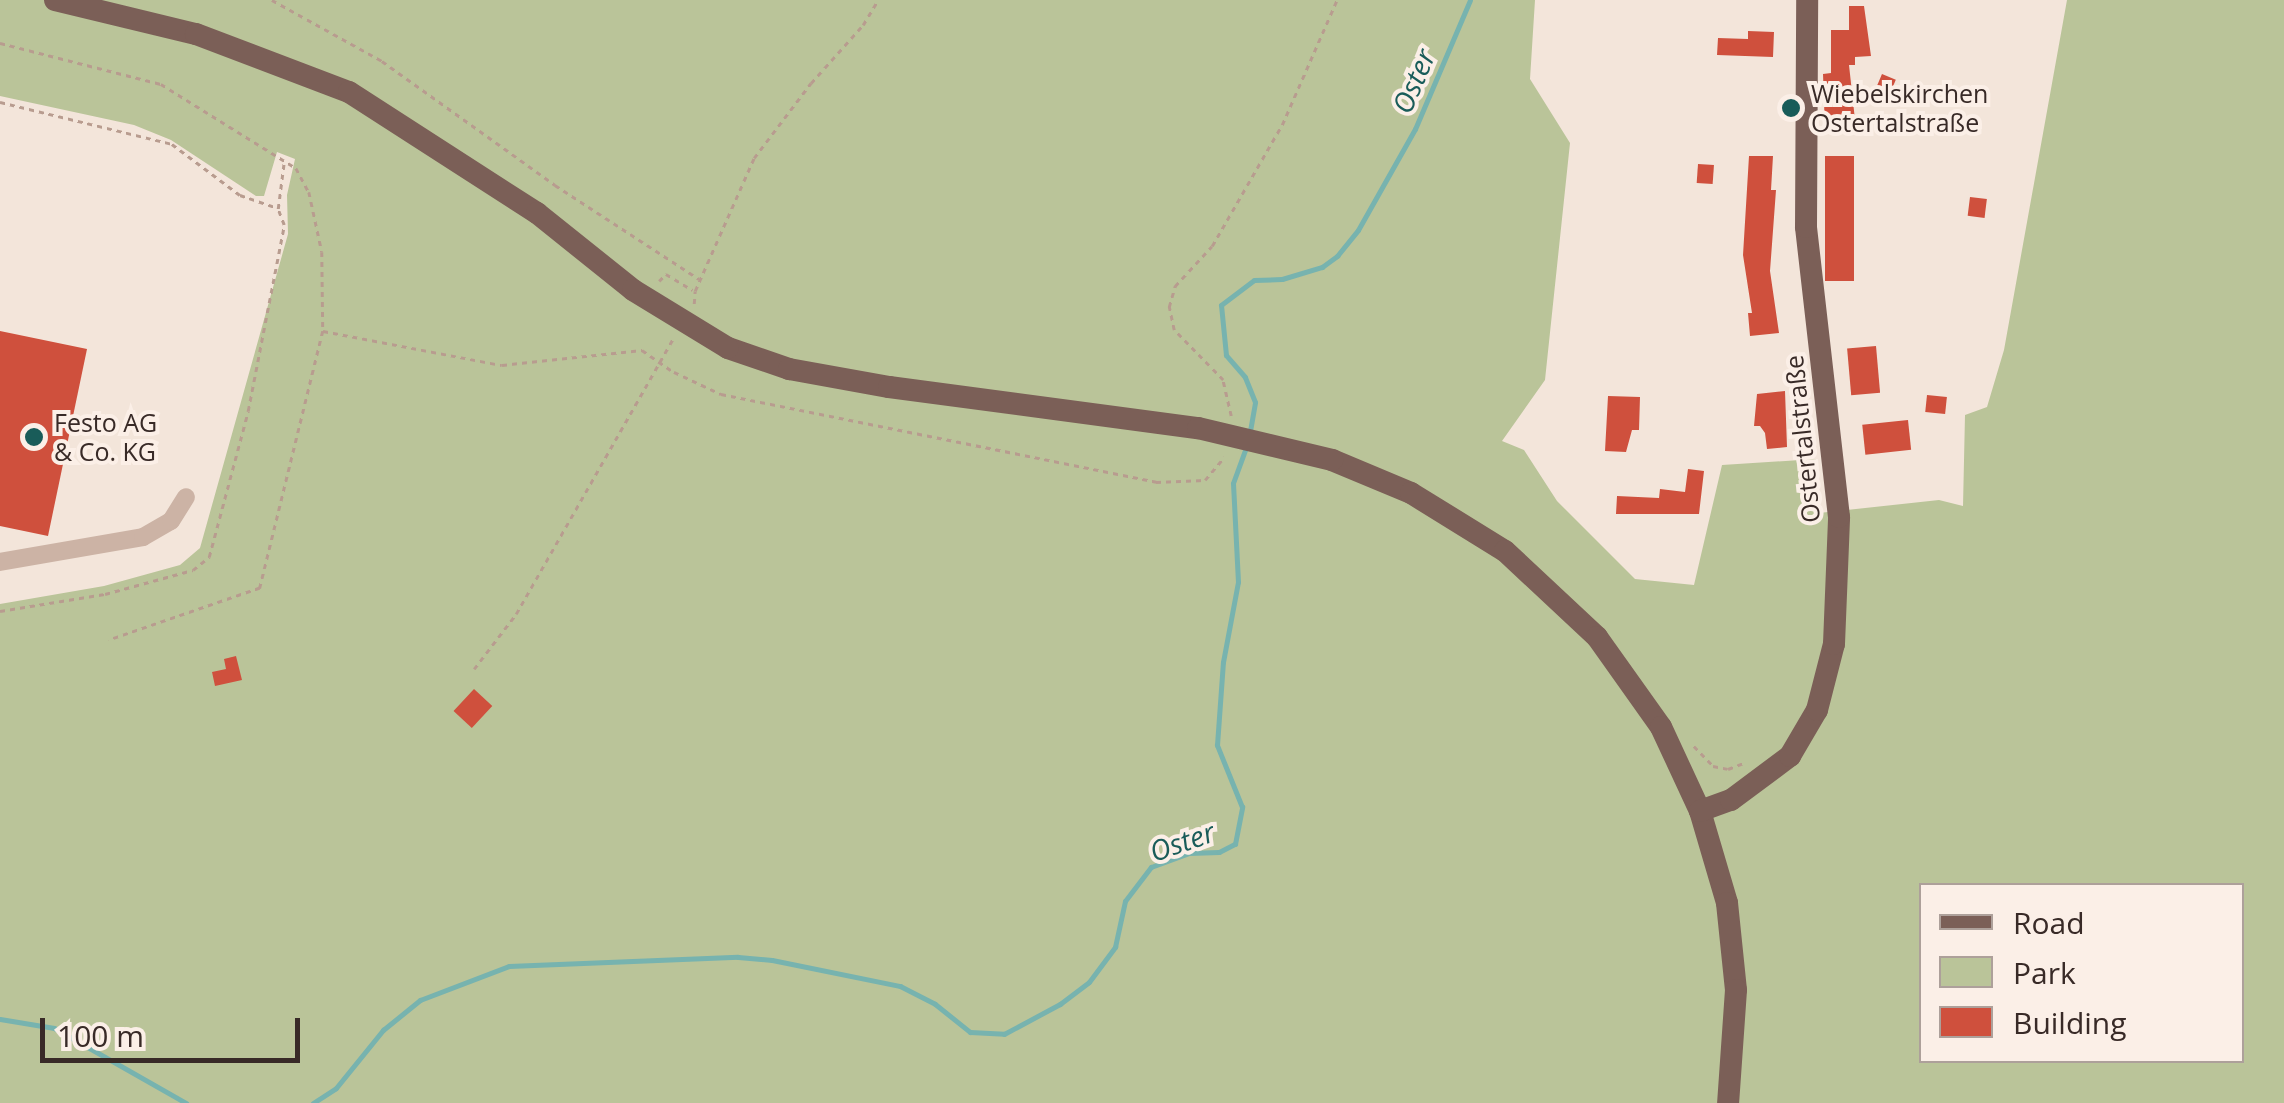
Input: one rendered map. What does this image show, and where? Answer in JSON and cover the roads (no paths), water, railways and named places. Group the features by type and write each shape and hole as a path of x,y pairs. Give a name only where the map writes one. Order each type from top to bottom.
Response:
{"main road":[{"path":"55,0 196,34 349,92 491,181 644,289 665,314 728,348 789,369 889,387 1198,428 1332,460 1411,493 1462,523 1553,593 1597,637 1672,747 1700,811 1734,944 1736,1032 1728,1103"},
{"name":"Ostertalstraße","path":"1700,811 1731,800 1790,756 1818,710 1834,644 1839,517 1806,227 1807,0"}],"lane":[{"path":"0,562 143,537 171,521 186,497"}],"waterway":[{"name":"Oster","path":"1250,431 1255,402 1245,377 1226,355 1221,305 1254,280 1282,279 1322,267 1337,256 1358,230 1415,129 1470,0"},
{"name":"Oster","path":"313,1103 336,1088 383,1030 420,1000 509,966 738,957 772,960 900,986 935,1004 970,1032 1004,1034 1060,1004 1089,982 1115,947 1125,901 1151,867 1189,853 1219,852 1235,844 1242,807 1217,745 1223,662 1238,582 1233,483 1246,447"},
{"name":"Oster","path":"0,1019 54,1028 186,1103"}],"place":[{"name":"Wiebelskirchen Ostertalstraße","path":"1791,108"},
{"name":"Festo AG & Co. KG","path":"34,437"}]}
